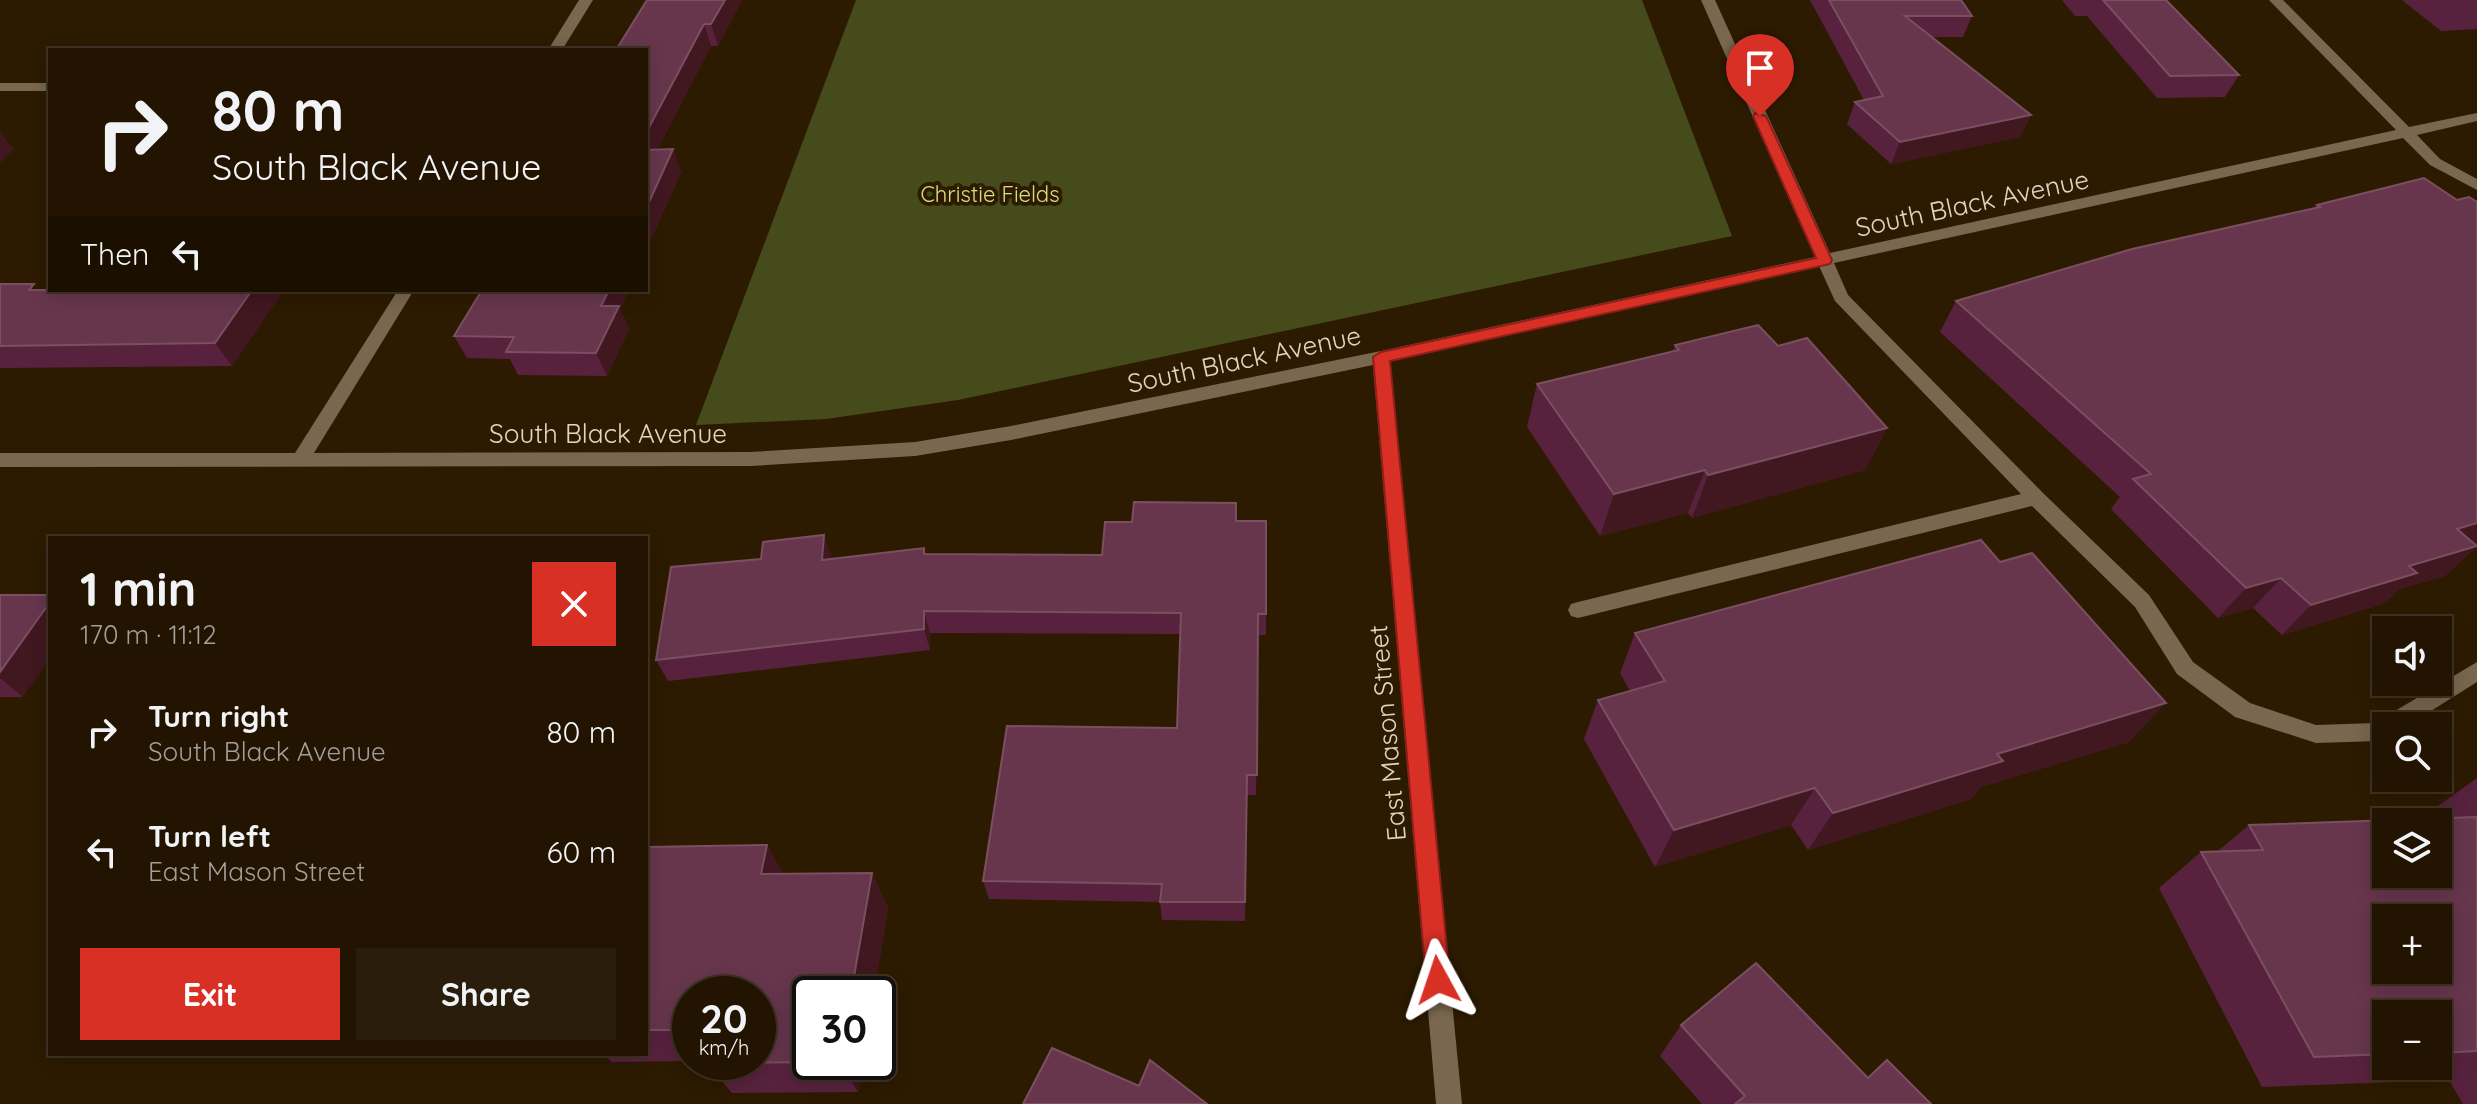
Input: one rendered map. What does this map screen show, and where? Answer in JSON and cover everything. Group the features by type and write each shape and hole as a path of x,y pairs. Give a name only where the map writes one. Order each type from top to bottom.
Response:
{"street":[{"path":"556,48 586,0"},
{"path":"1708,0 1841,297 2036,498 2142,601 2185,668 2243,710 2316,734 2372,732"},
{"path":"2276,0 2435,162 2477,185"},
{"path":"0,87 48,87"},
{"name":"South Black Avenue","path":"0,460 751,459 915,449 1011,433 1381,357 2477,117"},
{"path":"301,459 405,292"},
{"name":"East Mason Street","path":"1381,357 1449,1104"},
{"path":"1578,610 2036,498"},
{"path":"2411,712 2477,671"}],"green space":[{"name":"Christie Fields","path":"856,0 1642,0 1732,236 958,400 826,419 696,425"}],"building":[{"path":"647,0 725,0 711,24 704,24 648,129 648,48 617,48"},
{"path":"1829,0 1961,0 1972,16 1905,16 2031,115 1900,142 1855,102 1883,96"},
{"path":"2103,0 2166,0 2239,75 2170,76"},
{"path":"673,149 648,205 648,150"},
{"path":"2424,178 2457,200 2469,197 2477,202 2477,523 2457,529 2477,546 2409,566 2417,573 2311,605 2281,578 2246,588 2133,479 2151,474 1956,301 2132,249 2320,207 2317,205"},
{"path":"0,284 34,284 29,290 48,292 251,292 215,343 0,346"},
{"path":"481,292 608,292 601,306 619,306 596,353 506,352 514,337 454,336"},
{"path":"1758,325 1778,346 1807,338 1887,428 1708,475 1705,470 1614,494 1537,384 1679,350 1675,345"},
{"path":"1134,502 1236,503 1236,521 1266,521 1266,614 1258,614 1257,775 1247,775 1245,902 1160,902 1162,884 983,881 1007,726 1177,728 1181,613 924,611 924,629 656,660 671,567 761,559 763,542 824,535 822,560 924,548 924,554 1102,555 1105,522 1132,522"},
{"path":"1981,540 2000,562 2032,553 2166,703 1997,754 2003,761 1833,813 1815,788 1674,830 1598,700 1665,681 1635,633"},
{"path":"0,595 48,595 48,605 0,672"},
{"path":"2477,817 2477,1051 2452,1052 2452,1000 2372,1000 2372,1055 2314,1057 2201,852 2263,850 2249,825 2372,821 2372,888 2452,888 2452,818"},
{"path":"767,845 761,874 872,873 854,976 792,976 792,1062 776,1062 776,976 672,976 672,1030 648,1030 648,847"},
{"path":"1756,963 1868,1078 1887,1060 1931,1104 1735,1104 1745,1096 1681,1025"},
{"path":"1052,1048 1139,1086 1150,1060 1207,1104 1023,1104"}],"route":[{"path":"1438,980 1381,357 1825,260 1760,116"}]}
